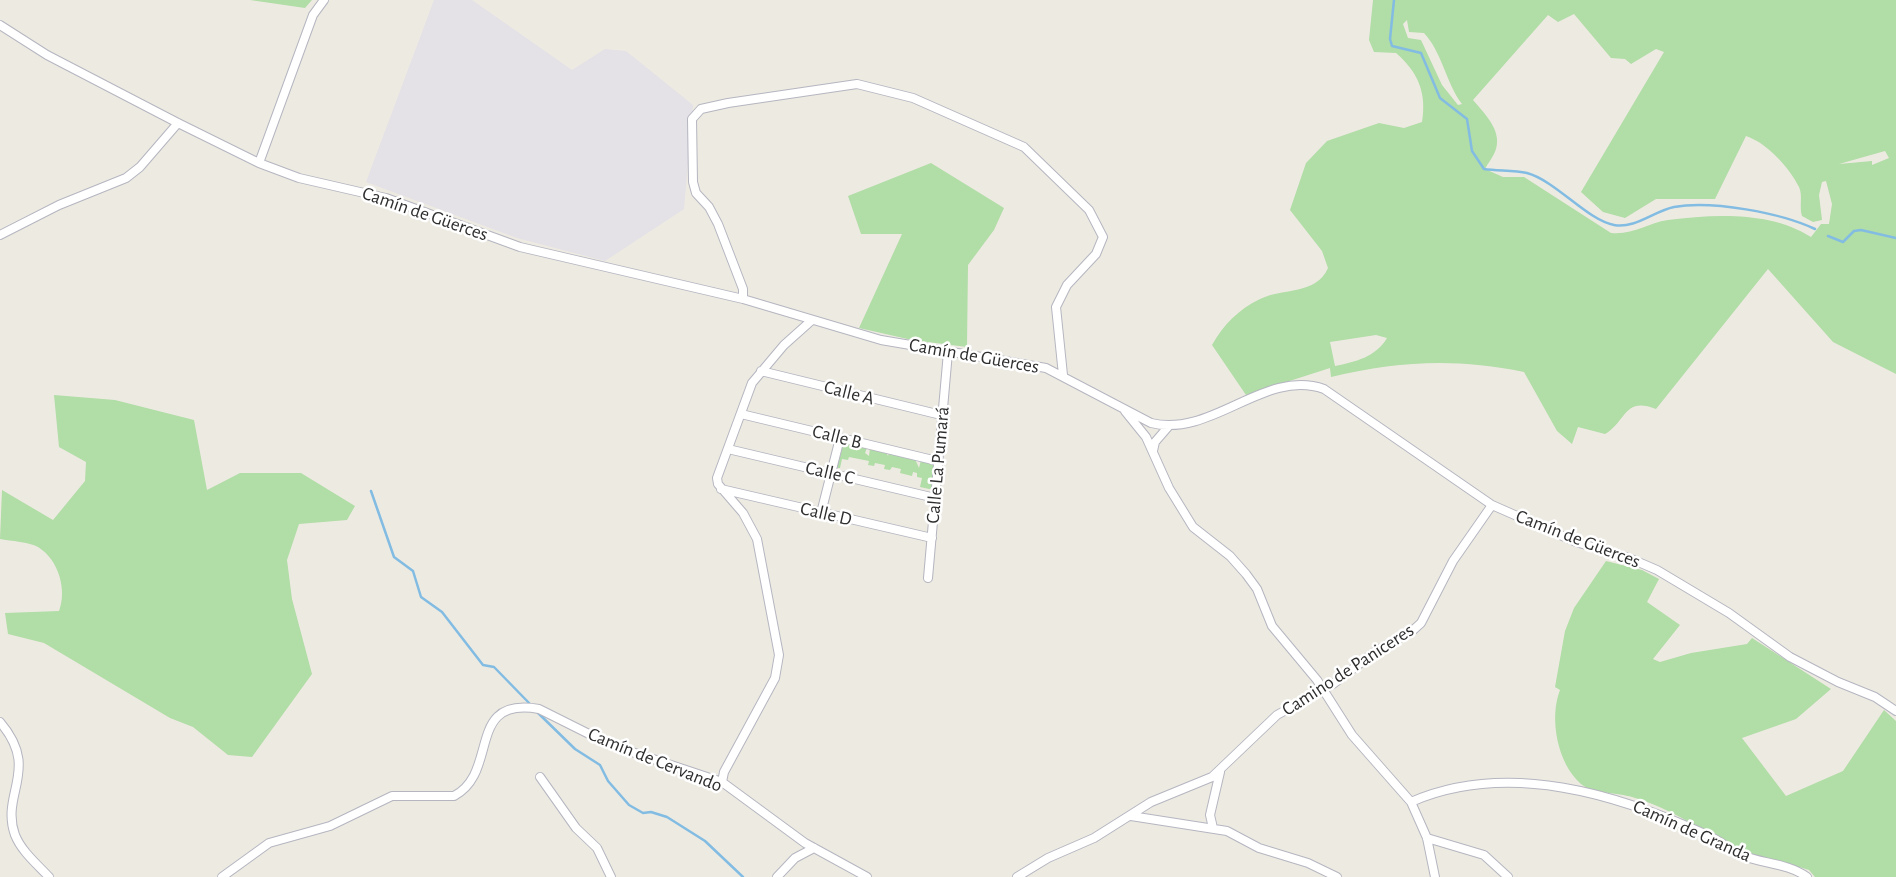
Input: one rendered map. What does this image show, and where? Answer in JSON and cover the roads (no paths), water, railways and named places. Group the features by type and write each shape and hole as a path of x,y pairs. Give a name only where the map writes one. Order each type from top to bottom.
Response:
{"street":[{"path":"259,163 313,15 324,0"},
{"name":"Camín de Güerces","path":"0,25 47,55 178,123 259,163 299,178 386,198 520,247 743,299 881,340 1027,362 1063,375 1151,424 1168,427 1195,423 1281,387 1311,384 1341,400 1492,505 1565,538 1657,570 1729,614 1790,657 1838,682 1875,697 1896,711"},
{"path":"743,299 743,289 718,224 709,207 696,193 693,182 692,119 701,109 776,93 856,84 878,89 913,99 1014,141 1032,153 1096,218 1103,237 1100,247 1067,285 1056,307 1063,375"},
{"path":"0,235 46,211 126,178 140,167 178,123"},
{"path":"722,782 724,772 775,678 779,655 757,539 743,513 721,489 717,478 752,383 811,320"},
{"name":"Calle La Pumará","path":"928,578 947,352"},
{"name":"Calle A","path":"761,371 937,414"},
{"path":"1125,411 1153,452 1193,527 1230,556 1246,574 1257,589 1272,626 1323,689 1352,735 1411,802 1426,838 1435,877"},
{"name":"Calle B","path":"741,414 933,460"},
{"path":"1153,452 1155,442 1168,427"},
{"path":"821,513 840,438"},
{"name":"Calle C","path":"728,449 931,497"},
{"name":"Calle D","path":"721,489 932,538"},
{"name":"Camino de Paniceres","path":"1017,877 1029,867 1094,838 1151,803 1220,772 1277,716 1323,689 1421,623 1453,561 1492,505"},
{"name":"Camín de Cervando","path":"222,877 269,843 330,826 392,796 454,796 461,793 474,778 486,735 494,720 509,708 527,707 539,709 611,745 722,782 814,848"},
{"path":"0,722 16,745 20,758 10,816 15,835 25,851 49,877"},
{"path":"1213,828 1210,815 1220,772"},
{"path":"540,777 576,828 597,848 611,877"},
{"name":"Camín de Granda","path":"1411,802 1438,790 1470,783 1532,783 1632,803 1711,837 1743,856 1788,867 1807,877"},
{"path":"1131,816 1213,828 1337,877"},
{"path":"1426,838 1484,855 1508,877"},
{"path":"777,877 795,858 814,848 867,877"}],"waterway":[{"path":"1394,0 1390,39 1392,46 1421,53 1440,98 1467,119 1472,151 1484,169 1522,172 1538,177 1593,216 1614,225 1637,222 1674,207 1707,205 1765,213 1815,229"},
{"path":"1828,236 1843,242 1854,231 1861,230 1896,238"},
{"path":"371,491 394,557 413,571 421,597 442,612 483,665 494,667 531,705"},
{"path":"535,710 575,749 600,765 608,781 629,805 643,813 651,812 667,817 705,841 743,877"}]}
